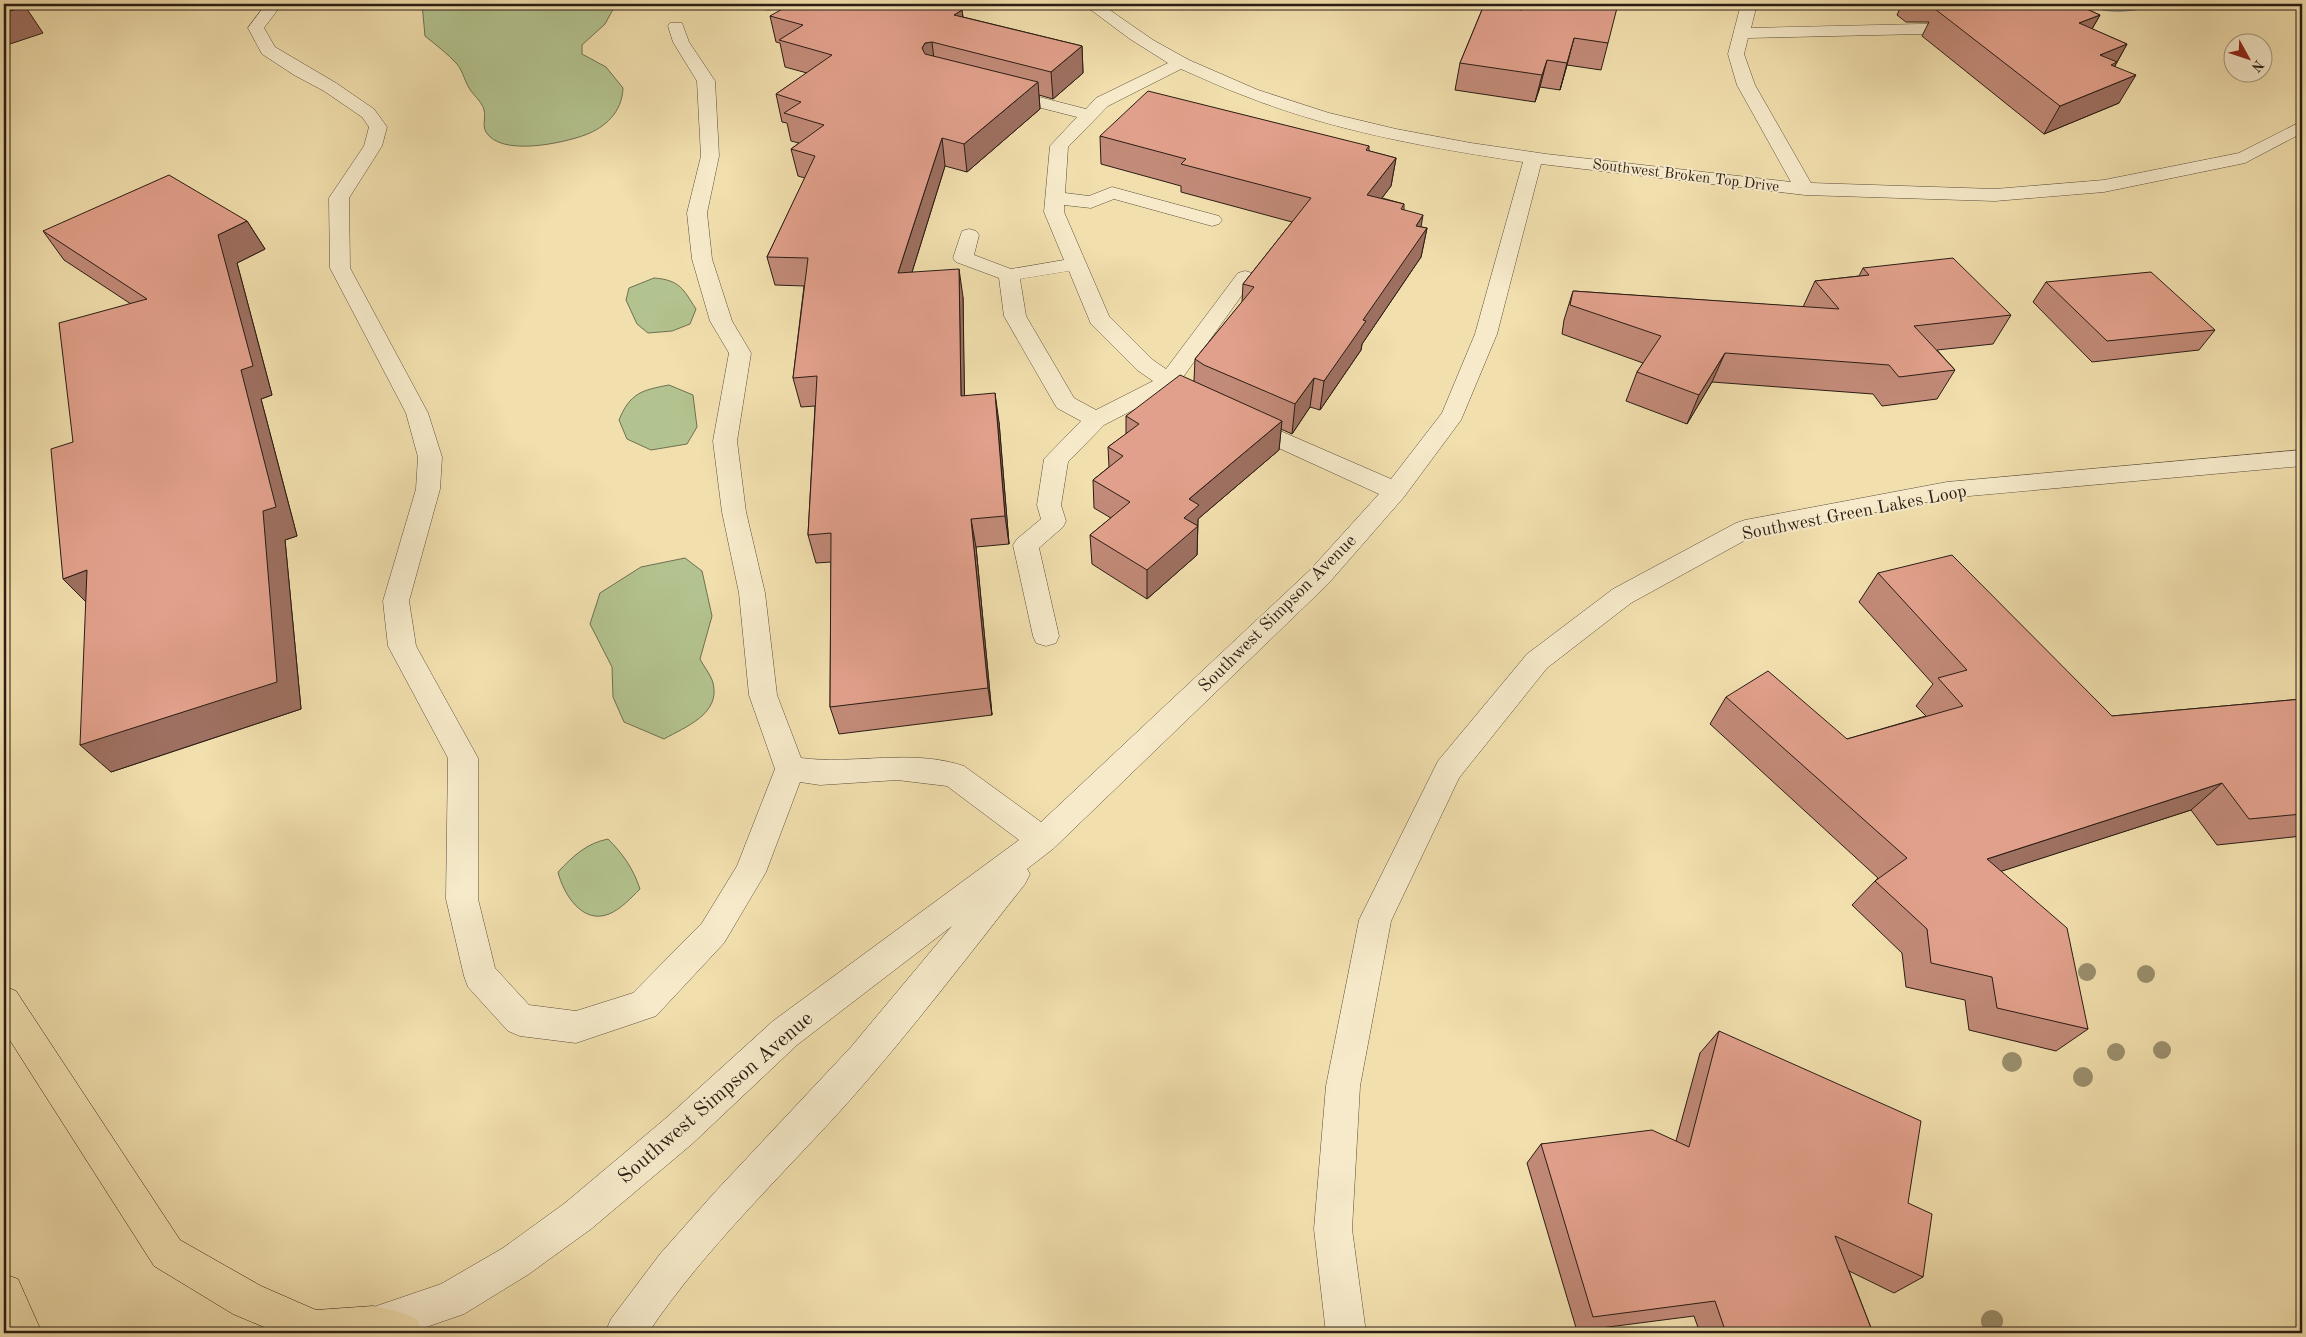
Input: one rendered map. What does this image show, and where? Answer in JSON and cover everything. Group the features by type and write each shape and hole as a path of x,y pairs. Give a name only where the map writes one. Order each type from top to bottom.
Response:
{"main road":[{"path":"4,1002 167,1252 247,1300 311,1332 388,1330"},
{"path":"4,1293 22,1333"}],"street":[{"path":"274,4 256,28 268,50 300,71 330,87 368,113 378,127 373,146 339,198 340,268 417,413 430,457 428,489 396,601 402,646 463,758 462,899 480,976 520,1020 576,1026 644,1005 713,933 750,872 790,769 763,695 752,593 734,512 725,441 740,353 721,321 702,259 697,212 710,156 706,81 681,42 676,26"},
{"name":"Southwest Broken Top Drive","path":"1091,4 1140,39 1181,63 1245,91 1381,132 1534,157 1805,188 1995,195 2104,186 2245,157 2302,126"},
{"path":"1749,4 1736,54 1746,85 1805,188"},
{"path":"1740,33 1984,27"},
{"path":"1181,63 1102,102 1060,146 1054,212 1099,319 1145,366 1194,401 1395,491"},
{"path":"983,87 1089,115"},
{"name":"Southwest Simpson Avenue","path":"388,1330 450,1300 516,1262 578,1216 678,1131 785,1033 1042,840 1319,576 1395,491 1453,416 1486,334 1534,157"},
{"path":"1055,198 1091,202 1112,193 1212,220"},
{"path":"969,235 963,258 1009,275 1076,264"},
{"path":"1009,275 1015,316 1065,403 1096,420"},
{"path":"1046,636 1026,545 1054,521 1049,505 1056,459 1096,420 1168,382 1245,277"},
{"name":"Southwest Green Lakes Loop","path":"1346,1333 1333,1229 1343,1086 1375,920 1448,770 1538,661 1622,596 1745,529 1948,490 2302,458"},
{"path":"790,769 820,774 897,768 954,775 1042,840"},
{"name":"Southwest Simpson Avenue","path":"625,1333 648,1297 758,1171 840,1084 1042,840"}],"green space":[{"path":"422,4 616,4 605,24 582,45 582,54 606,67 623,88 620,104 606,123 585,135 533,146 505,144 494,140 486,132 481,103 469,88 459,67 425,36"},
{"path":"654,278 675,283 684,291 696,309 690,324 672,331 648,333 637,324 626,300 629,288"},
{"path":"669,385 693,395 697,427 687,444 651,450 627,439 619,420 628,404 633,398 644,391"},
{"path":"685,558 702,571 712,616 700,659 712,680 714,694 712,703 707,711 691,724 664,739 624,722 613,697 612,667 590,624 600,593 641,567"},
{"path":"608,839 627,862 640,889 626,903 613,912 599,916 590,915 575,905 569,897 558,872 581,851 593,844"}],"water":[{"path":"2084,4 2157,4 2155,7 2137,10 2110,11"}],"building":[{"path":"4,4 22,4 25,6 4,13"},
{"path":"791,4 937,4 962,10 954,15 1082,46 1051,72 932,42 925,43 922,48 925,54 1038,82 964,144 942,138 898,273 959,269 961,396 995,393 1005,516 971,519 988,688 830,707 831,533 808,535 817,376 793,378 808,258 767,257 815,156 791,149 824,125 784,113 801,102 776,94 832,55 779,40 803,25 770,16"},
{"path":"1524,4 1618,4 1608,43 1574,38 1567,63 1547,60 1542,75 1460,63 1484,5 1522,10"},
{"path":"2014,4 2081,4 2085,6 2082,7 2100,15 2079,23 2127,44 2100,55 2117,62 2111,65 2136,75 2060,106 1935,9 2007,7"},
{"path":"1148,91 1369,146 1366,150 1396,158 1367,195 1404,204 1401,209 1423,215 1416,226 1427,228 1363,320 1366,321 1324,381 1314,378 1295,404 1204,365 1195,359 1254,287 1243,284 1311,198 1181,164 1186,159 1100,136"},
{"path":"169,175 247,221 218,235 253,366 241,370 276,507 263,511 277,682 80,745 87,570 63,579 51,449 73,442 59,323 147,299 43,231"},
{"path":"1953,258 2011,315 1914,326 1955,370 1899,377 1889,365 1725,353 1699,395 1637,372 1661,336 1570,305 1573,291 1839,309 1815,281 1869,275 1863,268"},
{"path":"2151,272 2215,330 2107,341 2046,282"},
{"path":"1180,375 1282,421 1189,499 1199,505 1184,518 1198,526 1147,570 1090,535 1130,502 1093,480 1123,456 1108,447 1139,424 1126,416"},
{"path":"1952,555 2112,716 2302,699 2302,814 2249,819 2222,783 1987,859 2067,928 2088,1029 1997,1008 1992,977 1931,963 1927,929 1875,881 1907,858 1726,697 1768,671 1847,739 1963,706 1938,678 1967,670 1878,573"},
{"path":"1719,1031 1921,1121 1908,1203 1932,1214 1923,1277 1835,1236 1873,1333 1726,1333 1715,1301 1593,1317 1541,1144 1652,1130 1689,1147"}]}
